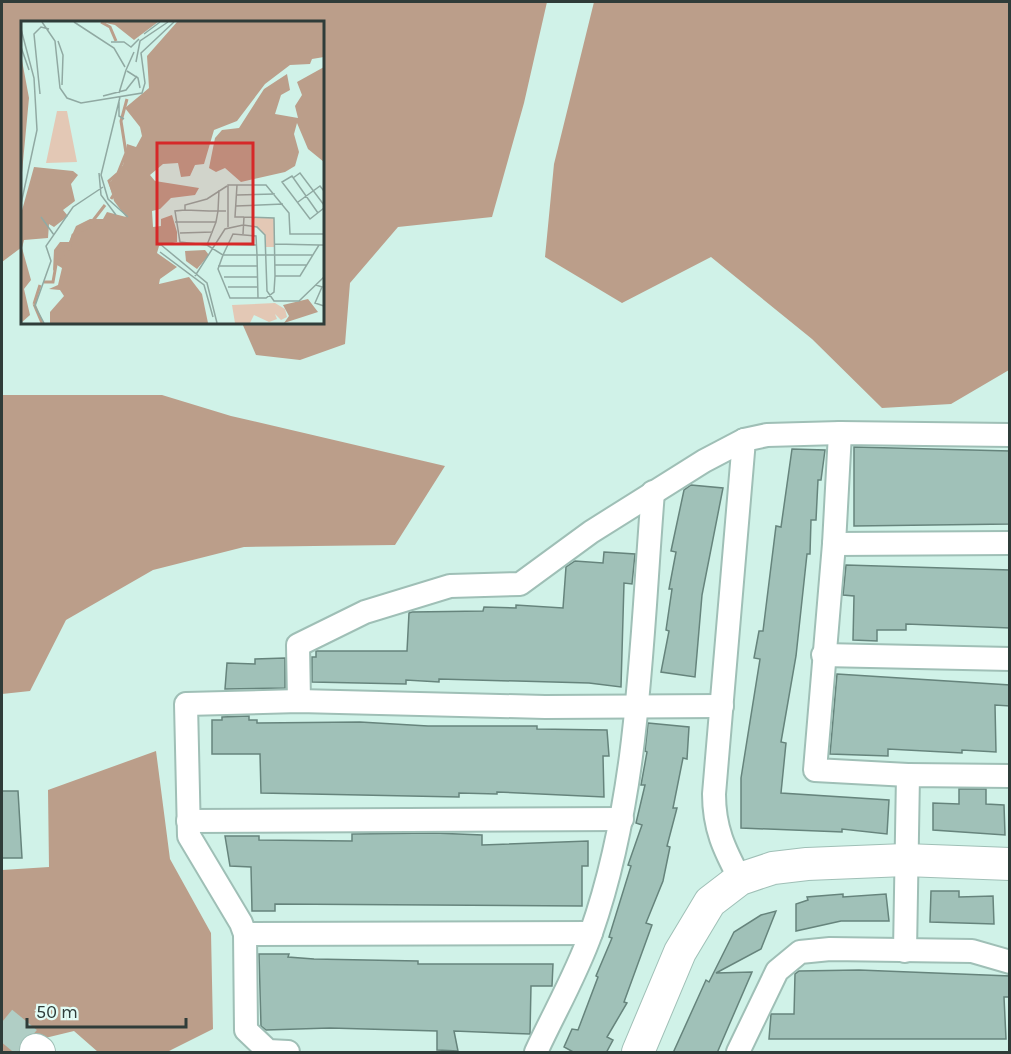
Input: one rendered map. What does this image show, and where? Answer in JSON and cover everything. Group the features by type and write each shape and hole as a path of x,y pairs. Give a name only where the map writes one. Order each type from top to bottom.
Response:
{"street":[{"path":"840,433 834,544 815,770 908,775 1010,776"},
{"path":"299,702 298,645 365,612 450,586 520,584 591,532 653,492 744,440 767,435 840,433 1010,435"},
{"path":"740,879 724,849 714,818 744,440"},
{"path":"536,1053 591,933 622,819 636,705 653,492"},
{"path":"834,544 1010,543"},
{"path":"823,655 1010,659"},
{"path":"288,1053 268,1051 246,1030 245,934 241,923 189,836 186,704 299,702 545,707 722,706"},
{"path":"905,951 908,775"},
{"path":"188,821 622,819"},
{"path":"638,1053 680,952 710,902 740,879 773,868 905,860 1010,864"},
{"path":"245,934 591,933"},
{"path":"738,1053 777,971 800,952 830,949 972,951 1010,962"}],"shaded area":[{"path":"2,2 547,2 524,103 492,217 398,227 350,283 345,344 300,360 256,355 242,324 324,324 324,21 21,21 21,248 2,262"},
{"path":"594,2 1009,2 1009,370 951,404 882,408 812,339 711,257 622,303 545,257 554,164"},
{"path":"2,395 162,395 231,416 445,466 395,545 244,547 153,570 66,620 30,691 2,694"},
{"path":"156,751 170,859 211,933 213,1029 167,1052 98,1052 74,1031 41,1039 33,1052 2,1052 2,870 49,867 48,790"}],"building":[{"path":"854,447 1010,451 1010,524 854,526"},
{"path":"792,449 825,450 821,480 818,480 816,520 811,520 810,554 807,554 796,656 781,742 786,743 781,793 889,800 887,834 842,829 842,832 741,828 741,778 760,659 754,658 759,631 763,631 776,526 781,527"},
{"path":"691,485 723,488 702,595 695,677 661,672 669,631 666,630 672,589 669,589 676,552 671,551 684,490"},
{"path":"604,552 635,554 632,584 624,583 621,687 589,683 439,679 439,682 406,680 406,684 312,682 312,657 316,657 316,651 407,651 409,613 412,612 483,611 484,607 516,608 516,605 563,608 566,567 575,561 603,563"},
{"path":"846,565 1010,570 1010,628 906,624 906,630 877,630 877,641 853,640 854,596 843,595"},
{"path":"285,658 285,688 225,689 227,663 255,664 255,659"},
{"path":"837,674 1010,685 1010,706 995,705 996,752 962,750 962,753 888,749 888,756 830,754"},
{"path":"249,716 249,720 257,720 257,723 360,722 607,730 609,756 603,756 604,797 497,792 497,794 459,793 459,797 261,793 260,754 212,754 212,720 222,720 222,717"},
{"path":"648,723 689,727 687,759 683,758 673,808 677,808 667,846 670,847 663,881 646,923 652,925 624,1002 627,1003 607,1037 613,1040 606,1053 575,1053 564,1047 572,1029 578,1030 598,977 596,976 612,938 609,937 631,866 628,865 642,825 636,823 645,785 641,785 647,752 645,751"},
{"path":"959,789 986,789 986,804 1004,805 1005,835 933,830 933,803 959,804"},
{"path":"2,791 18,791 22,858 2,858"},
{"path":"352,834 482,835 482,845 588,841 588,866 582,866 582,906 275,904 275,911 252,911 251,867 230,866 225,836 259,836 259,840 352,841"},
{"path":"931,891 959,891 959,897 993,896 994,924 930,922"},
{"path":"843,894 843,897 886,894 889,921 841,921 796,931 796,904 808,900 807,897"},
{"path":"776,911 761,949 716,973 752,972 717,1053 673,1053 706,980 709,982 734,932 761,915"},
{"path":"259,954 289,954 288,957 314,959 418,961 418,964 553,964 552,986 531,986 530,1034 454,1031 458,1051 437,1050 437,1031 330,1028 266,1030 261,1026"},
{"path":"859,970 1010,976 1010,997 1004,997 1006,1039 769,1039 771,1014 794,1014 795,974 799,971"}],"tunnel":[{"path":"2,1022 36,1050"}]}
